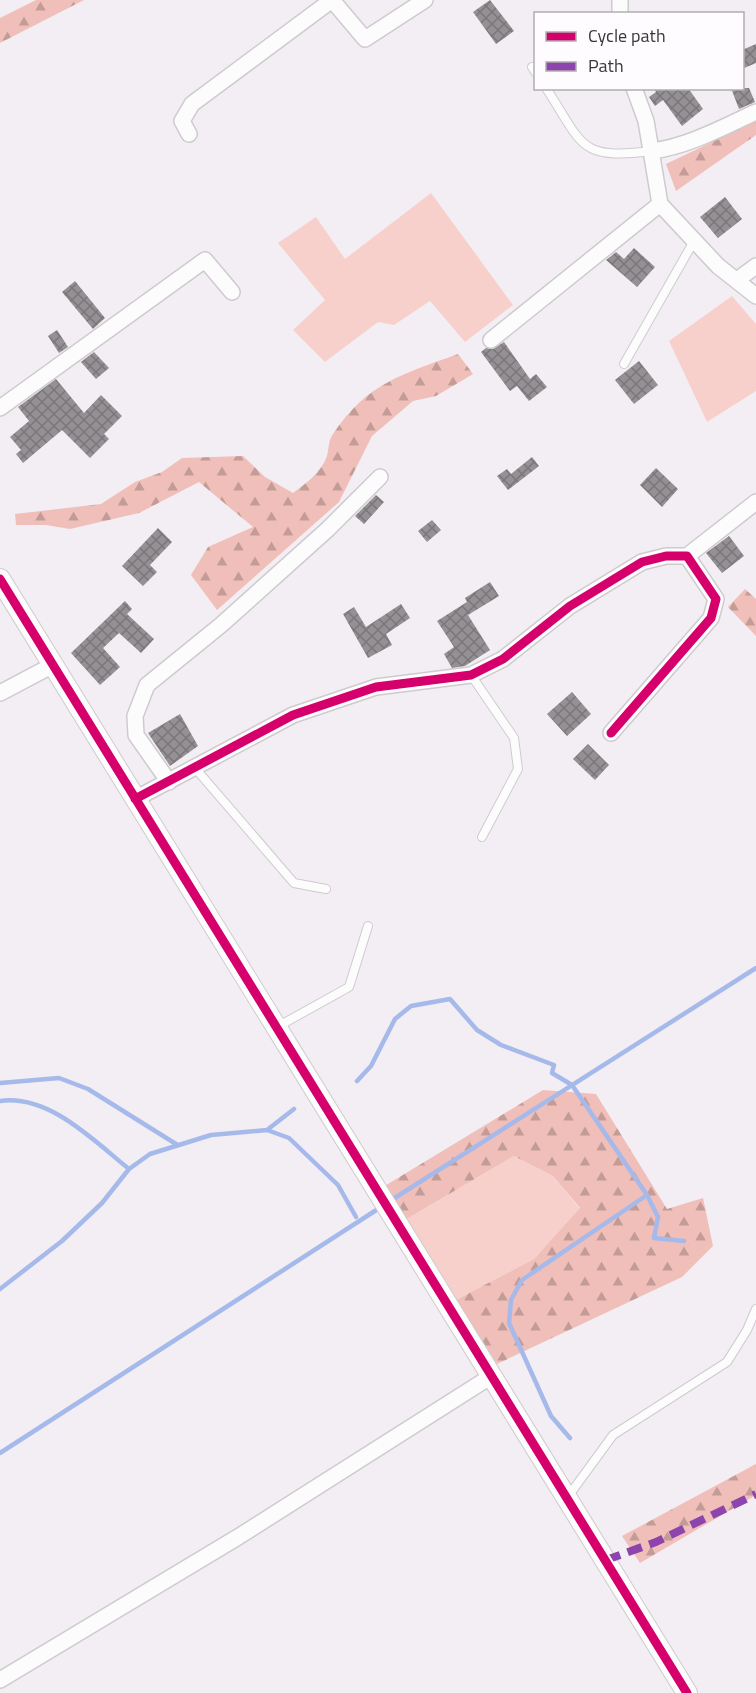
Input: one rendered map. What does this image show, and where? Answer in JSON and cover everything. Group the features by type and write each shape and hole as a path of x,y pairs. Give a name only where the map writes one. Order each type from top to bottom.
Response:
{"street":[{"path":"189,134 182,121 192,104 332,0 365,39 425,0"},
{"path":"635,90 646,121 660,204 718,266 756,296"},
{"path":"652,151 700,138 756,112"},
{"path":"491,340 660,204"},
{"path":"0,408 205,260 232,292"},
{"path":"737,280 756,266"},
{"path":"168,782 136,735 135,716 147,685 221,625 328,529 380,477"},
{"path":"135,799 293,715 376,687 471,675 503,659 570,606 642,562 666,556 687,556 756,502"},
{"path":"611,733 711,618 716,599 687,556"},
{"path":"0,579 490,1377 687,1693"},
{"path":"0,693 53,665"},
{"path":"0,1680 238,1538 490,1377"}],"lane":[{"path":"547,90 585,147 606,154 652,151"},
{"path":"624,364 694,241"},
{"path":"471,675 514,738 518,769 482,837"},
{"path":"195,768 294,883 326,889"},
{"path":"276,1028 349,987 368,926"},
{"path":"567,1498 613,1435 727,1362 747,1330 756,1309"}],"shaded area":[{"path":"431,193 513,305 465,342 430,301 394,325 378,322 325,362 293,330 325,300 278,243 316,217 345,259"},
{"path":"732,296 756,324 756,391 707,422 669,341"},
{"path":"514,1156 553,1176 580,1209 534,1259 456,1300 405,1220"}],"green space":[{"path":"36,0 84,0 0,43 0,18"},
{"path":"756,121 756,135 676,191 666,164"},
{"path":"458,354 473,374 436,396 413,401 372,436 339,502 217,610 191,575 208,547 253,527 199,482 139,513 70,529 46,525 16,525 15,514 101,504 135,482 162,472 182,458 243,456 265,477 293,493 321,468 327,456 331,437 359,403 388,382"},
{"path":"745,589 756,599 756,636 728,607"},
{"path":"543,1090 596,1094 667,1209 703,1198 713,1246 682,1277 497,1364 456,1300 534,1259 580,1208 553,1176 514,1156 405,1220 383,1187"},
{"path":"756,1464 756,1495 640,1563 622,1536"}],"building":[{"path":"490,0 514,31 496,44 473,12"},
{"path":"756,44 756,63 744,68 744,49"},
{"path":"749,88 755,102 739,109 732,90"},
{"path":"655,90 689,90 703,109 682,126 663,100 655,106 649,97 656,92"},
{"path":"725,197 742,219 718,238 700,217"},
{"path":"634,248 655,267 637,287 606,260 616,252 624,259"},
{"path":"75,281 105,318 93,329 62,292"},
{"path":"57,330 68,347 59,353 48,336"},
{"path":"504,342 530,379 536,374 547,387 529,401 517,386 510,391 481,352 486,348 493,349"},
{"path":"94,352 109,368 96,379 81,362"},
{"path":"639,361 658,385 634,404 615,380"},
{"path":"56,379 84,413 101,395 122,416 104,434 109,439 90,458 62,430 23,463 16,454 21,450 10,437 29,421 18,407"},
{"path":"532,457 539,466 508,490 497,476 507,469 511,474"},
{"path":"656,468 678,489 662,507 640,485"},
{"path":"376,495 384,502 364,524 355,516"},
{"path":"432,520 441,530 427,542 418,531"},
{"path":"158,528 172,542 150,565 157,572 143,586 122,566"},
{"path":"729,536 744,556 722,573 706,553"},
{"path":"490,582 499,596 468,615 490,650 465,666 452,668 444,654 454,647 437,621 467,602 465,598"},
{"path":"125,601 132,609 127,614 154,639 141,653 119,633 103,648 120,667 100,685 71,653"},
{"path":"401,604 410,618 386,634 392,645 368,658 343,614 354,607 366,627"},
{"path":"572,692 591,714 567,736 547,714"},
{"path":"180,714 198,746 170,766 148,733"},
{"path":"588,744 609,765 595,780 573,759"}],"waterway":[{"path":"390,1201 756,968"},
{"path":"357,1081 371,1066 395,1019 411,1006 450,999 477,1030 501,1045 554,1065 552,1073 572,1085 647,1195 658,1217 654,1238 684,1241"},
{"path":"0,1083 59,1078 88,1089 176,1144"},
{"path":"0,1101 18,1101 53,1112 86,1133 129,1169"},
{"path":"267,1130 294,1109"},
{"path":"0,1289 62,1241 102,1203 129,1169 150,1154 211,1135 267,1130 289,1138 338,1185 356,1217"},
{"path":"570,1438 551,1416 509,1323 511,1300 522,1280 647,1195"},
{"path":"0,1453 381,1207"}],"marked path":[{"path":"606,1560 656,1542 756,1494"}],"cycle path":[{"path":"135,799 293,715 376,687 471,675 503,659 570,606 642,562 666,556 687,556 716,599 711,618 611,733"},
{"path":"0,579 687,1693"}]}
